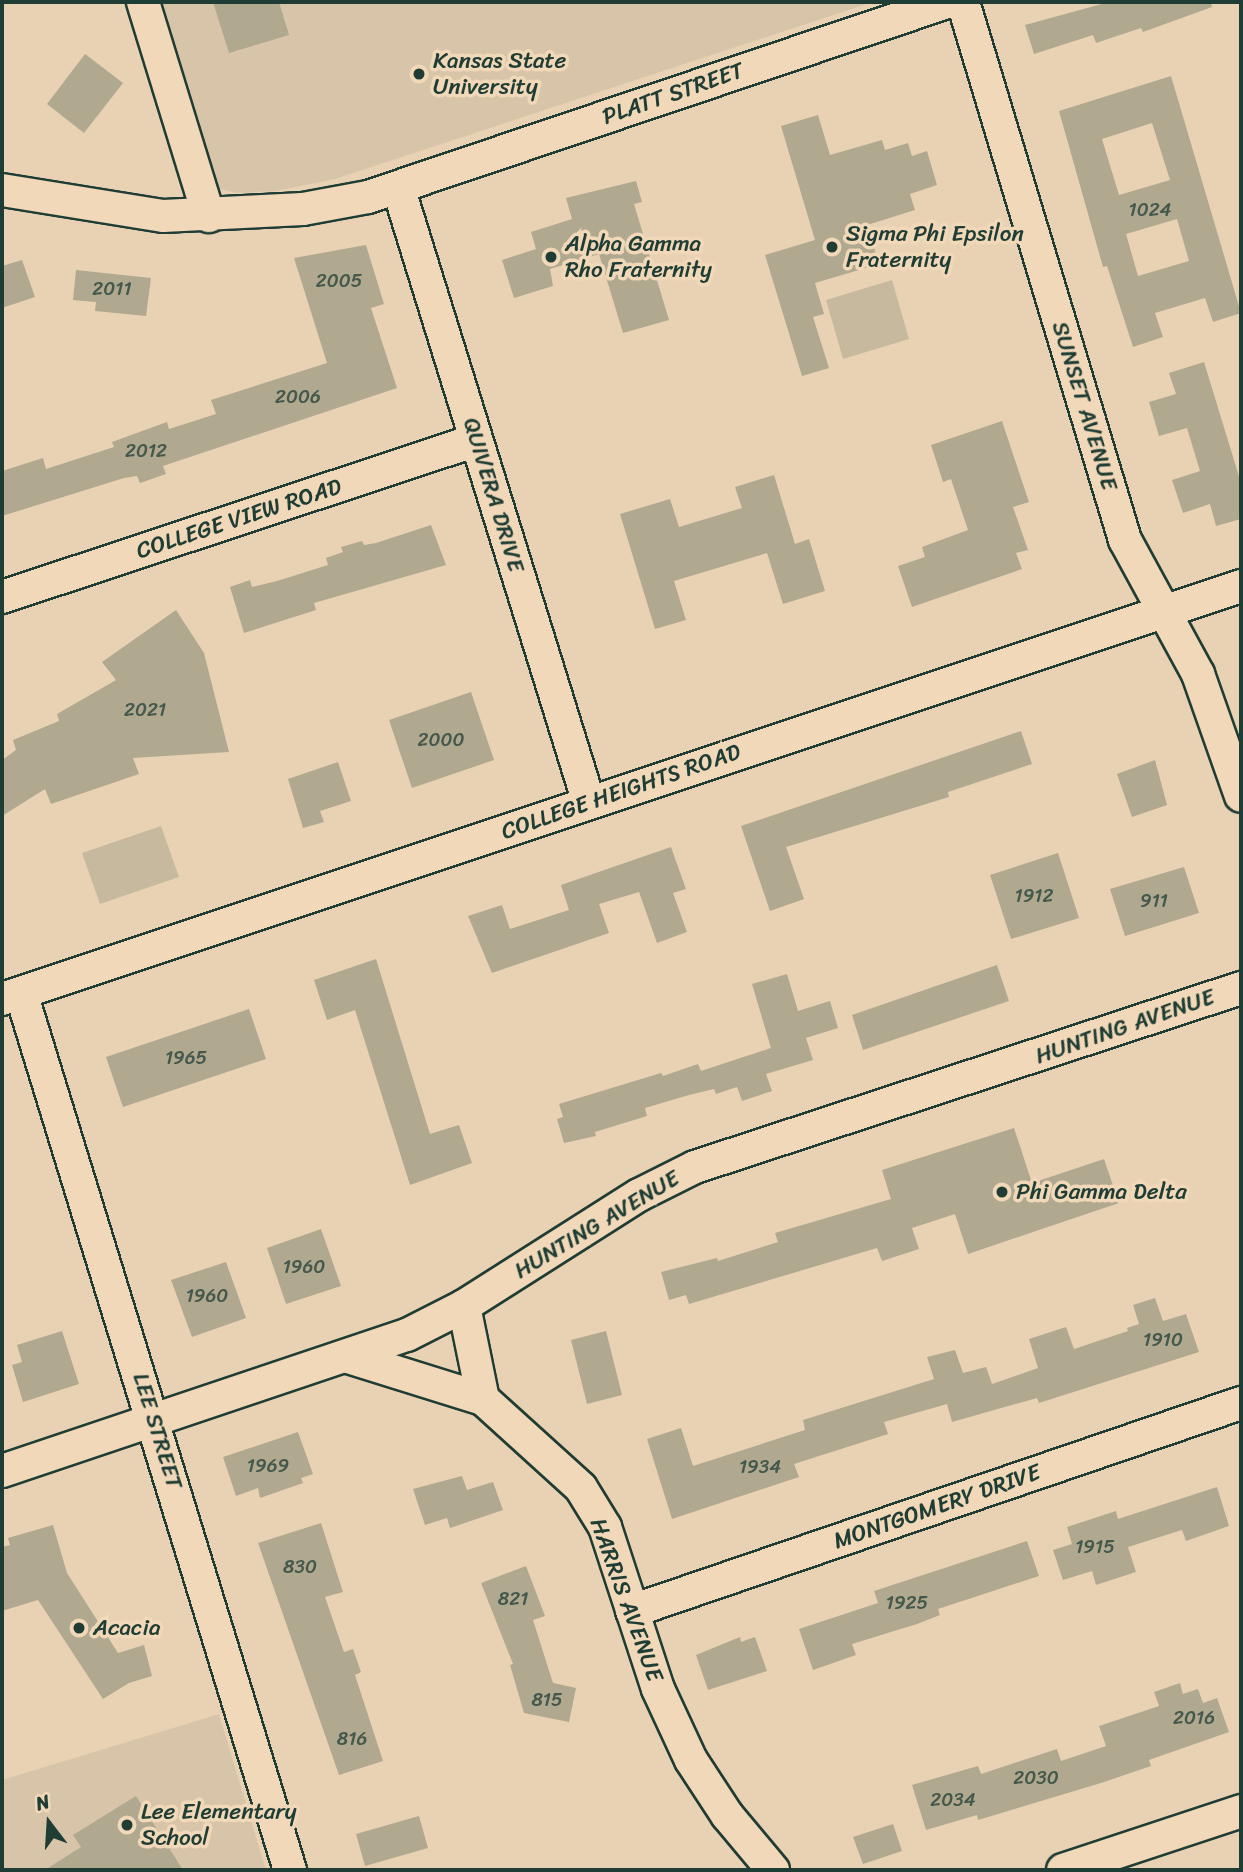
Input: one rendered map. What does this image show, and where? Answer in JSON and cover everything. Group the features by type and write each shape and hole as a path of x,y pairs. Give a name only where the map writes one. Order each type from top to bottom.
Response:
{"street":[{"path":"143,2 209,216"},
{"name":"PLATT STREET","path":"2,190 93,208 209,216 303,209 398,187 947,2"},
{"name":"SUNSET AVENUE","path":"963,2 1125,540 1198,674 1241,796"},
{"name":"QUIVERA DRIVE","path":"398,187 589,803"},
{"name":"COLLEGE VIEW ROAD","path":"2,597 476,440"},
{"name":"COLLEGE HEIGHTS ROAD","path":"11,996 1241,586"},
{"name":"HUNTING AVENUE","path":"2,1471 407,1335 464,1306 639,1195 695,1167 1241,988"},
{"name":"LEE STREET","path":"11,996 154,1420 290,1870"},
{"path":"464,1306 483,1399"},
{"name":"HARRIS AVENUE","path":"348,1357 483,1399 581,1489 605,1527 658,1689 691,1760 727,1815 773,1870"},
{"name":"MONTGOMERY DRIVE","path":"632,1611 1241,1404"},
{"path":"1063,1870 1241,1811"}],"shaded area":[{"name":"Kansas State University","path":"160,2 873,2 335,179 277,191 236,193 217,188"},
{"path":"892,280 909,339 843,359 826,300"},
{"path":"161,826 179,877 100,904 82,853"},
{"name":"Lee Elementary School","path":"219,1714 266,1870 2,1870 2,1780"}],"building":[{"path":"213,2 279,2 289,35 229,53"},
{"path":"1109,2 1211,2 1212,7 1143,32 1141,28 1096,43 1093,35 1034,54 1025,25"},
{"path":"85,54 123,83 84,133 47,104"},
{"path":"1171,76 1241,313 1213,322 1205,298 1155,313 1163,337 1133,347 1107,266 1103,267 1059,111","holes":["1152,123 1170,180 1119,195 1102,139","1177,219 1189,261 1138,276 1126,234"]},
{"name":"Sigma Phi Epsilon Fraternity","path":"818,115 830,155 882,140 885,150 908,143 912,156 927,151 937,185 910,194 915,210 867,225 879,264 815,283 824,314 813,317 829,368 802,376 765,255 815,240 781,126"},
{"name":"Alpha Gamma Rho Fraternity","path":"636,181 642,202 634,204 669,320 623,333 599,254 550,269 553,286 514,298 502,260 536,249 531,232 572,219 566,198"},
{"path":"366,245 384,304 371,308 397,388 163,466 166,474 140,483 137,476 124,478 2,516 2,471 43,458 46,469 114,447 112,442 167,422 169,429 216,414 211,400 327,363 294,258"},
{"path":"22,260 35,297 2,308 2,266"},
{"path":"76,270 151,278 146,316 95,311 96,302 73,300"},
{"path":"1204,362 1241,483 1241,519 1216,526 1210,504 1183,513 1172,480 1200,471 1187,428 1159,436 1149,402 1176,394 1169,373"},
{"path":"1002,421 1029,502 1013,507 1028,550 1016,553 1022,569 912,607 898,566 925,557 922,547 968,530 951,479 943,482 931,445"},
{"path":"774,475 795,544 809,539 825,591 783,604 767,553 674,581 686,620 655,629 620,514 670,499 679,527 742,508 735,487"},
{"path":"431,525 446,565 314,603 316,610 244,633 230,587 250,580 252,587 277,581 328,565 326,558 343,552 341,547 362,541 364,545 376,543"},
{"path":"176,610 204,653 229,752 133,758 139,774 51,804 45,789 2,816 2,760 16,750 13,740 59,721 57,714 116,680 102,662"},
{"path":"471,692 494,760 412,788 389,720"},
{"path":"1021,731 1032,764 948,792 949,797 786,847 804,899 770,911 741,826"},
{"path":"1155,760 1167,805 1132,817 1117,774"},
{"path":"338,762 351,801 320,811 324,822 303,828 288,779"},
{"path":"671,847 686,889 673,893 687,932 657,943 639,892 599,904 609,933 492,973 468,916 502,905 510,929 569,910 561,885"},
{"path":"1058,853 1079,918 1011,939 990,875"},
{"path":"1184,867 1199,913 1125,936 1110,889"},
{"path":"376,959 430,1134 459,1125 472,1163 410,1185 355,1010 327,1020 314,980"},
{"path":"997,965 1009,1001 863,1050 852,1015"},
{"path":"787,974 798,1011 830,1001 838,1028 806,1038 813,1060 766,1074 772,1091 742,1101 737,1087 716,1094 714,1089 645,1108 647,1116 595,1132 596,1136 564,1143 557,1119 563,1117 559,1104 698,1064 701,1071 771,1048 752,984"},
{"path":"249,1009 266,1059 123,1107 106,1057"},
{"name":"Phi Gamma Delta","path":"1014,1128 1032,1183 1104,1159 1119,1203 968,1254 955,1214 912,1228 919,1249 882,1261 877,1248 689,1304 686,1295 669,1300 661,1272 717,1258 718,1261 778,1242 775,1233 891,1199 882,1170"},
{"path":"321,1229 341,1286 286,1304 267,1248"},
{"path":"226,1262 246,1318 192,1337 171,1280"},
{"path":"1155,1298 1163,1321 1186,1314 1199,1352 1039,1403 1037,1398 952,1422 947,1404 884,1422 888,1434 794,1464 799,1477 672,1519 647,1439 681,1428 693,1466 805,1430 803,1420 934,1379 927,1357 955,1350 963,1373 986,1367 992,1384 1038,1368 1029,1339 1066,1327 1074,1349 1128,1331 1127,1328 1139,1324 1133,1305"},
{"path":"62,1331 79,1384 23,1402 12,1365 22,1362 17,1345"},
{"path":"606,1331 622,1395 587,1404 571,1340"},
{"path":"298,1432 313,1474 301,1478 303,1483 260,1498 258,1488 236,1496 223,1457"},
{"path":"462,1476 467,1490 493,1482 503,1510 450,1528 447,1518 425,1525 413,1489"},
{"path":"1217,1487 1229,1526 1186,1541 1182,1530 1128,1547 1136,1572 1096,1585 1092,1571 1063,1580 1053,1550 1072,1544 1067,1527 1116,1511 1118,1519"},
{"path":"321,1523 343,1592 325,1597 344,1652 353,1649 361,1672 355,1675 383,1761 339,1775 258,1543"},
{"name":"Acacia","path":"53,1525 67,1573 118,1653 144,1645 152,1676 129,1683 103,1699 38,1600 2,1611 2,1547 10,1545 8,1538"},
{"path":"1027,1541 1039,1576 938,1609 940,1615 852,1644 856,1655 813,1670 799,1629 878,1603 874,1591"},
{"path":"526,1566 545,1616 533,1620 553,1683 576,1688 569,1722 524,1713 510,1665 513,1664 481,1583"},
{"path":"740,1637 741,1642 755,1637 767,1671 708,1690 696,1655"},
{"path":"1180,1683 1183,1694 1198,1689 1203,1703 1217,1698 1229,1732 1149,1760 1151,1766 1101,1783 978,1820 977,1815 926,1830 912,1785 978,1766 981,1774 1057,1749 1061,1761 1106,1746 1099,1726 1159,1706 1154,1692"},
{"path":"136,1796 183,1870 45,1870 81,1847 73,1835"},
{"path":"419,1816 428,1848 365,1866 356,1834"},
{"path":"893,1824 902,1851 863,1864 853,1837"}],"place":[{"name":"Kansas State University","path":"419,74"},
{"name":"Sigma Phi Epsilon Fraternity","path":"832,247"},
{"name":"Alpha Gamma Rho Fraternity","path":"551,257"},
{"name":"Phi Gamma Delta","path":"1002,1192"},
{"name":"Acacia","path":"79,1628"},
{"name":"Lee Elementary School","path":"127,1825"}]}
